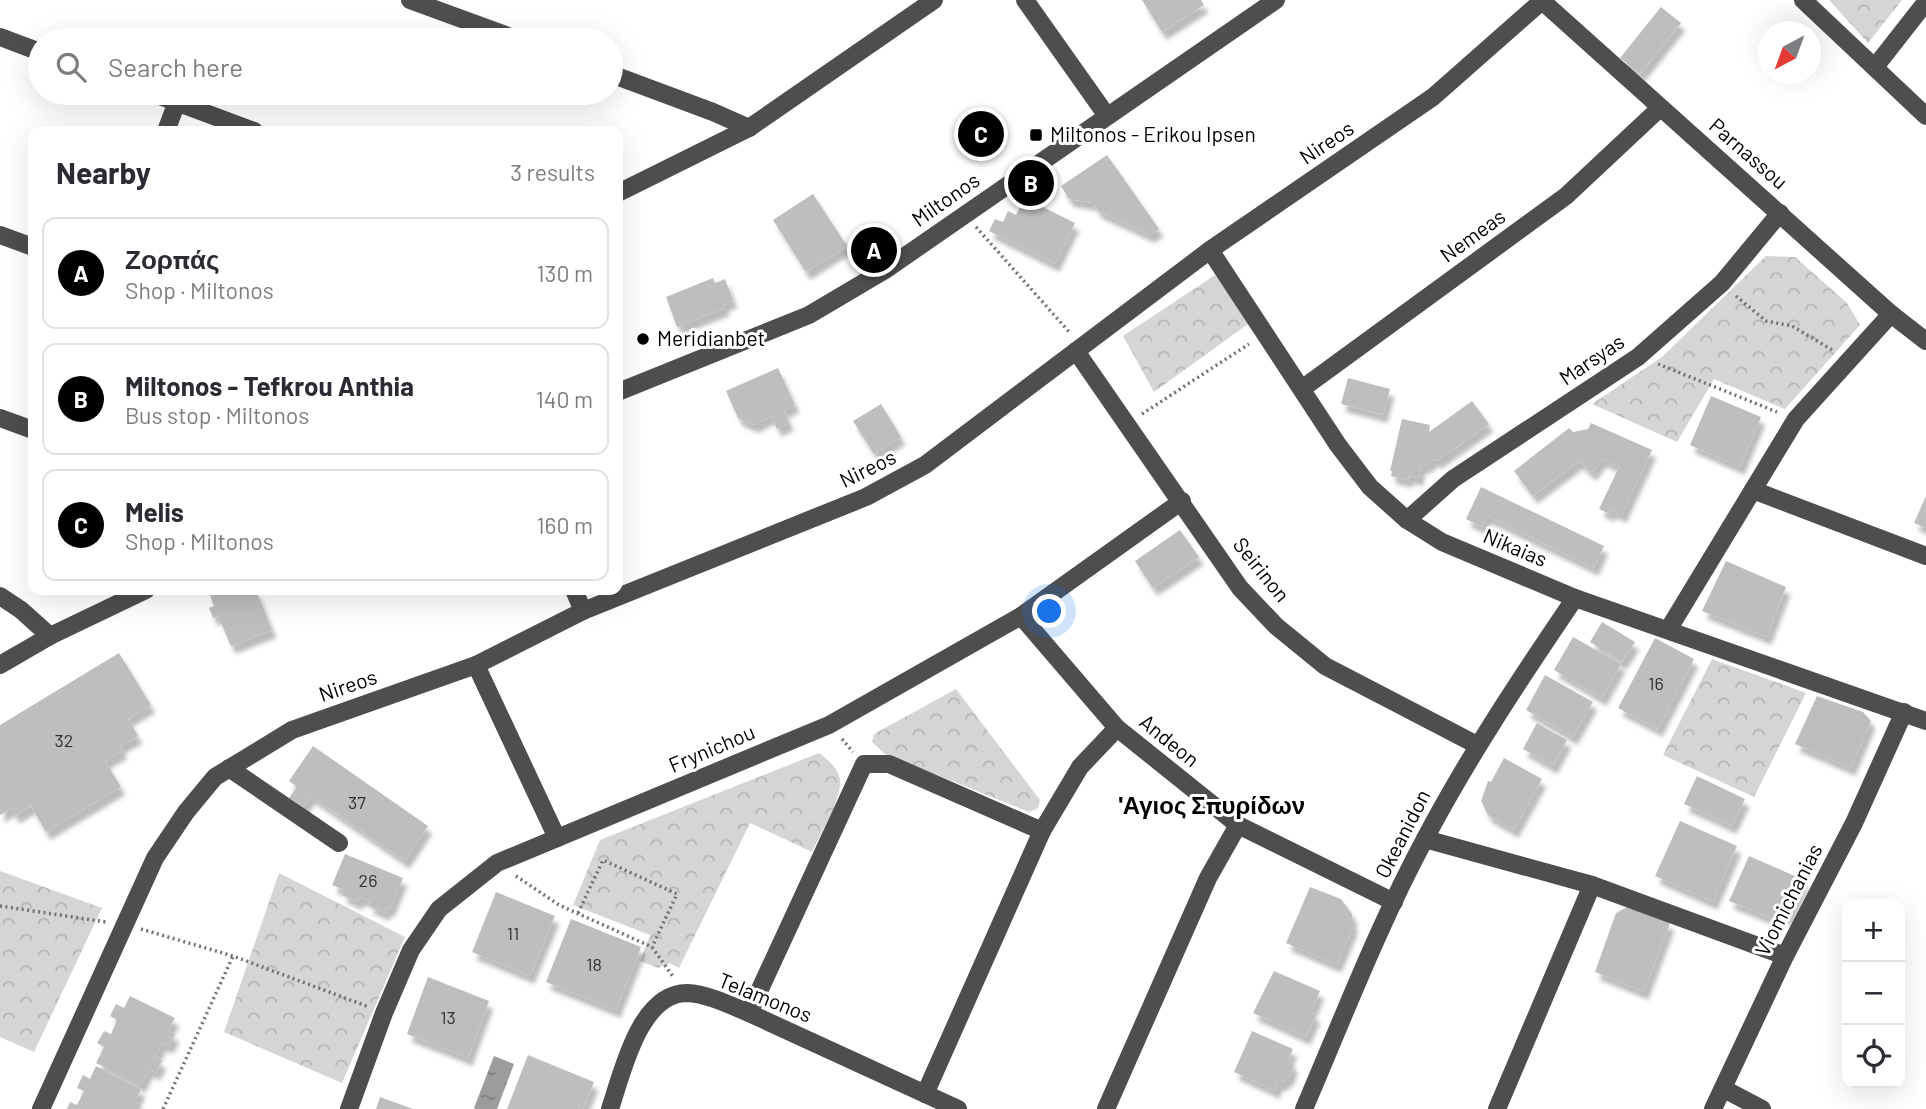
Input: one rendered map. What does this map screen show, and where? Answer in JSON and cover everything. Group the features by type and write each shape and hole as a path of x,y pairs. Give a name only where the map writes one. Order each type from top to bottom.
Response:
{"street":[{"path":"410,0 486,28"},
{"path":"1025,0 1107,116"},
{"name":"Miltonos","path":"623,390 809,315 885,270 1276,0"},
{"name":"Parnassou","path":"1541,0 1891,314 1926,341"},
{"name":"Nireos","path":"623,595 866,497 925,465 1210,250 1433,97 1541,0"},
{"path":"1803,0 1926,117"},
{"path":"623,190 749,128 927,1"},
{"path":"1875,67 1926,2"},
{"path":"0,37 28,47"},
{"path":"623,78 713,111 749,128"},
{"path":"168,126 176,105"},
{"path":"185,105 241,126"},
{"name":"Nemeas","path":"1303,388 1566,196 1660,107"},
{"name":"Marsyas","path":"1407,520 1453,479 1638,357 1722,283 1780,213"},
{"path":"0,235 28,245"},
{"name":"Nikaias","path":"1210,250 1338,445 1370,487 1407,520 1442,542 1575,598 1926,721"},
{"path":"1668,630 1796,419 1891,314"},
{"name":"Seirinon","path":"1079,348 1240,587 1276,626 1325,666 1477,745"},
{"path":"0,418 28,428"},
{"path":"1753,490 1926,556"},
{"name":"Frynichou","path":"349,1109 384,1013 411,950 439,909 497,863 829,725 1021,616 1182,501"},
{"path":"0,666 50,636 136,595"},
{"path":"576,595 583,611"},
{"name":"Nireos","path":"41,1109 155,858 215,777 292,730 476,665 583,611 623,595"},
{"path":"0,596 22,610 50,636"},
{"name":"Okeanidon","path":"1304,1109 1394,902 1425,839 1477,745 1575,598"},
{"name":"Andeon","path":"1021,616 1117,728 1238,825 1394,902"},
{"path":"476,665 557,838"},
{"name":"Viomichanias","path":"1713,1109 1784,956 1854,823 1904,712"},
{"path":"925,1094 1042,831 1080,767 1117,728"},
{"path":"749,1013 864,764 889,764 1042,831"},
{"path":"229,768 339,842"},
{"path":"1105,1109 1208,878 1238,825"},
{"path":"1425,839 1592,885 1784,956"},
{"path":"1497,1109 1592,885"},
{"name":"Telamonos","path":"610,1109 632,1043 644,1020 662,1001 685,993 713,999 749,1013 958,1109"},
{"path":"1724,1089 1762,1109"}],"path":[{"path":"965,215 1079,348"},
{"path":"1722,283 1766,321 1793,326 1848,359"},
{"path":"1128,424 1266,333"},
{"path":"1638,357 1796,419"},
{"path":"829,725 864,764"},
{"path":"578,913 603,860 677,894 652,947"},
{"path":"497,863 559,905 652,947 685,993"},
{"path":"0,906 127,924 233,956 384,1013"},
{"path":"163,1109 233,956"}],"green space":[{"path":"1829,0 1902,0 1868,43"},
{"path":"1766,256 1795,257 1847,303 1860,325 1785,409 1714,379 1677,442 1592,404 1662,357"},
{"path":"1215,275 1252,321 1154,392 1123,336"},
{"path":"1712,659 1806,693 1754,797 1663,755"},
{"path":"956,689 1040,800 1038,808 1029,812 885,754 872,742 874,734"},
{"path":"819,753 837,771 840,786 835,805 812,852 750,823 679,968 669,963 658,968 640,961 650,935 573,905 600,840"},
{"path":"0,871 102,908 34,1052 0,1037"},
{"path":"279,873 405,937 342,1083 224,1032"}],"water":[{"path":"494,1056 514,1064 497,1109 476,1109 474,1108"}],"building":[{"path":"1142,0 1201,0 1204,5 1162,32"},
{"path":"1661,7 1681,23 1640,74 1620,58"},
{"path":"1107,155 1159,229 1150,235 1098,211 1093,203 1069,199 1061,186"},
{"path":"813,194 847,246 806,272 773,220"},
{"path":"1033,202 1075,223 1055,264 989,231 995,219 1003,222 1008,211 1016,215 1021,205 1029,209"},
{"path":"713,278 715,283 725,279 733,300 724,304 725,308 677,327 666,297"},
{"path":"778,368 795,405 784,410 789,423 777,429 771,416 754,425 738,418 726,391"},
{"path":"1348,378 1390,389 1383,415 1341,404"},
{"path":"1711,396 1761,417 1740,467 1690,445"},
{"path":"1472,401 1489,424 1437,461 1435,458 1425,466 1421,465 1419,478 1409,476 1408,480 1391,476 1402,419 1430,425 1429,432"},
{"path":"881,404 901,437 874,454 853,421"},
{"path":"1591,423 1652,450 1622,515 1612,510 1610,514 1599,509 1619,467 1602,459 1593,472 1579,461 1533,496 1514,471 1569,428 1573,432 1588,429"},
{"path":"1481,487 1604,546 1594,568 1487,516 1482,527 1466,519"},
{"path":"1926,496 1926,528 1914,523"},
{"path":"1180,530 1199,557 1153,588 1135,561"},
{"path":"1726,561 1786,587 1767,637 1702,611"},
{"path":"210,595 258,595 272,630 231,646 218,616 213,618 209,608 214,606"},
{"path":"1602,622 1635,642 1622,662 1590,642"},
{"path":"1573,637 1621,664 1602,698 1554,670"},
{"path":"1655,638 1694,659 1658,729 1618,708"},
{"path":"119,653 151,705 128,719 138,736 120,746 123,751 105,761 121,787 46,832 31,806 15,816 11,808 0,815 0,725"},
{"path":"1545,675 1593,702 1573,737 1526,710"},
{"path":"1817,696 1863,712 1871,721 1851,768 1795,744"},
{"path":"1537,723 1567,740 1553,766 1523,749"},
{"path":"313,746 428,826 405,861 311,796 303,807 289,798 297,787 289,781"},
{"path":"1504,758 1542,779 1514,830 1488,815 1481,801 1488,781 1491,782"},
{"path":"1697,776 1745,799 1732,826 1684,804"},
{"path":"1680,821 1737,846 1713,902 1655,876"},
{"path":"345,854 403,878 390,909 387,908 385,913 369,906 370,901 360,897 358,902 342,895 344,890 332,885"},
{"path":"1749,856 1804,880 1788,916 1773,919 1729,901"},
{"path":"1310,887 1341,899 1352,914 1353,927 1337,965 1286,943"},
{"path":"496,892 555,916 530,976 472,952"},
{"path":"1629,906 1670,923 1644,992 1595,972 1616,913"},
{"path":"571,919 641,947 616,1010 546,982"},
{"path":"1274,971 1320,991 1311,1012 1316,1015 1306,1037 1253,1013"},
{"path":"428,977 489,1001 468,1058 407,1034"},
{"path":"130,996 175,1018 168,1031 175,1034 169,1046 162,1043 155,1057 162,1060 156,1073 149,1069 141,1085 96,1063 104,1047 97,1043 104,1031 111,1034 117,1020 110,1016 116,1004 124,1008"},
{"path":"1252,1031 1293,1049 1289,1058 1293,1066 1290,1076 1278,1083 1275,1091 1234,1072"},
{"path":"528,1055 594,1082 583,1109 507,1109"},
{"path":"96,1066 141,1089 135,1102 141,1105 139,1109 67,1109 70,1102 77,1105 84,1091 77,1088 83,1075 90,1079"},
{"path":"380,1097 413,1109 376,1109"}],"place":[{"name":"Melis","path":"981,134"},
{"name":"Miltonos - Erikou Ipsen","path":"1036,135"},
{"name":"Miltonos - Tefkrou Anthia","path":"1031,183"},
{"name":"Ζορπάς","path":"874,250"},
{"name":"Meridianbet","path":"643,339"}],"district":[{"name":"'Αγιος Σπυρίδων","path":"1212,806"}]}
